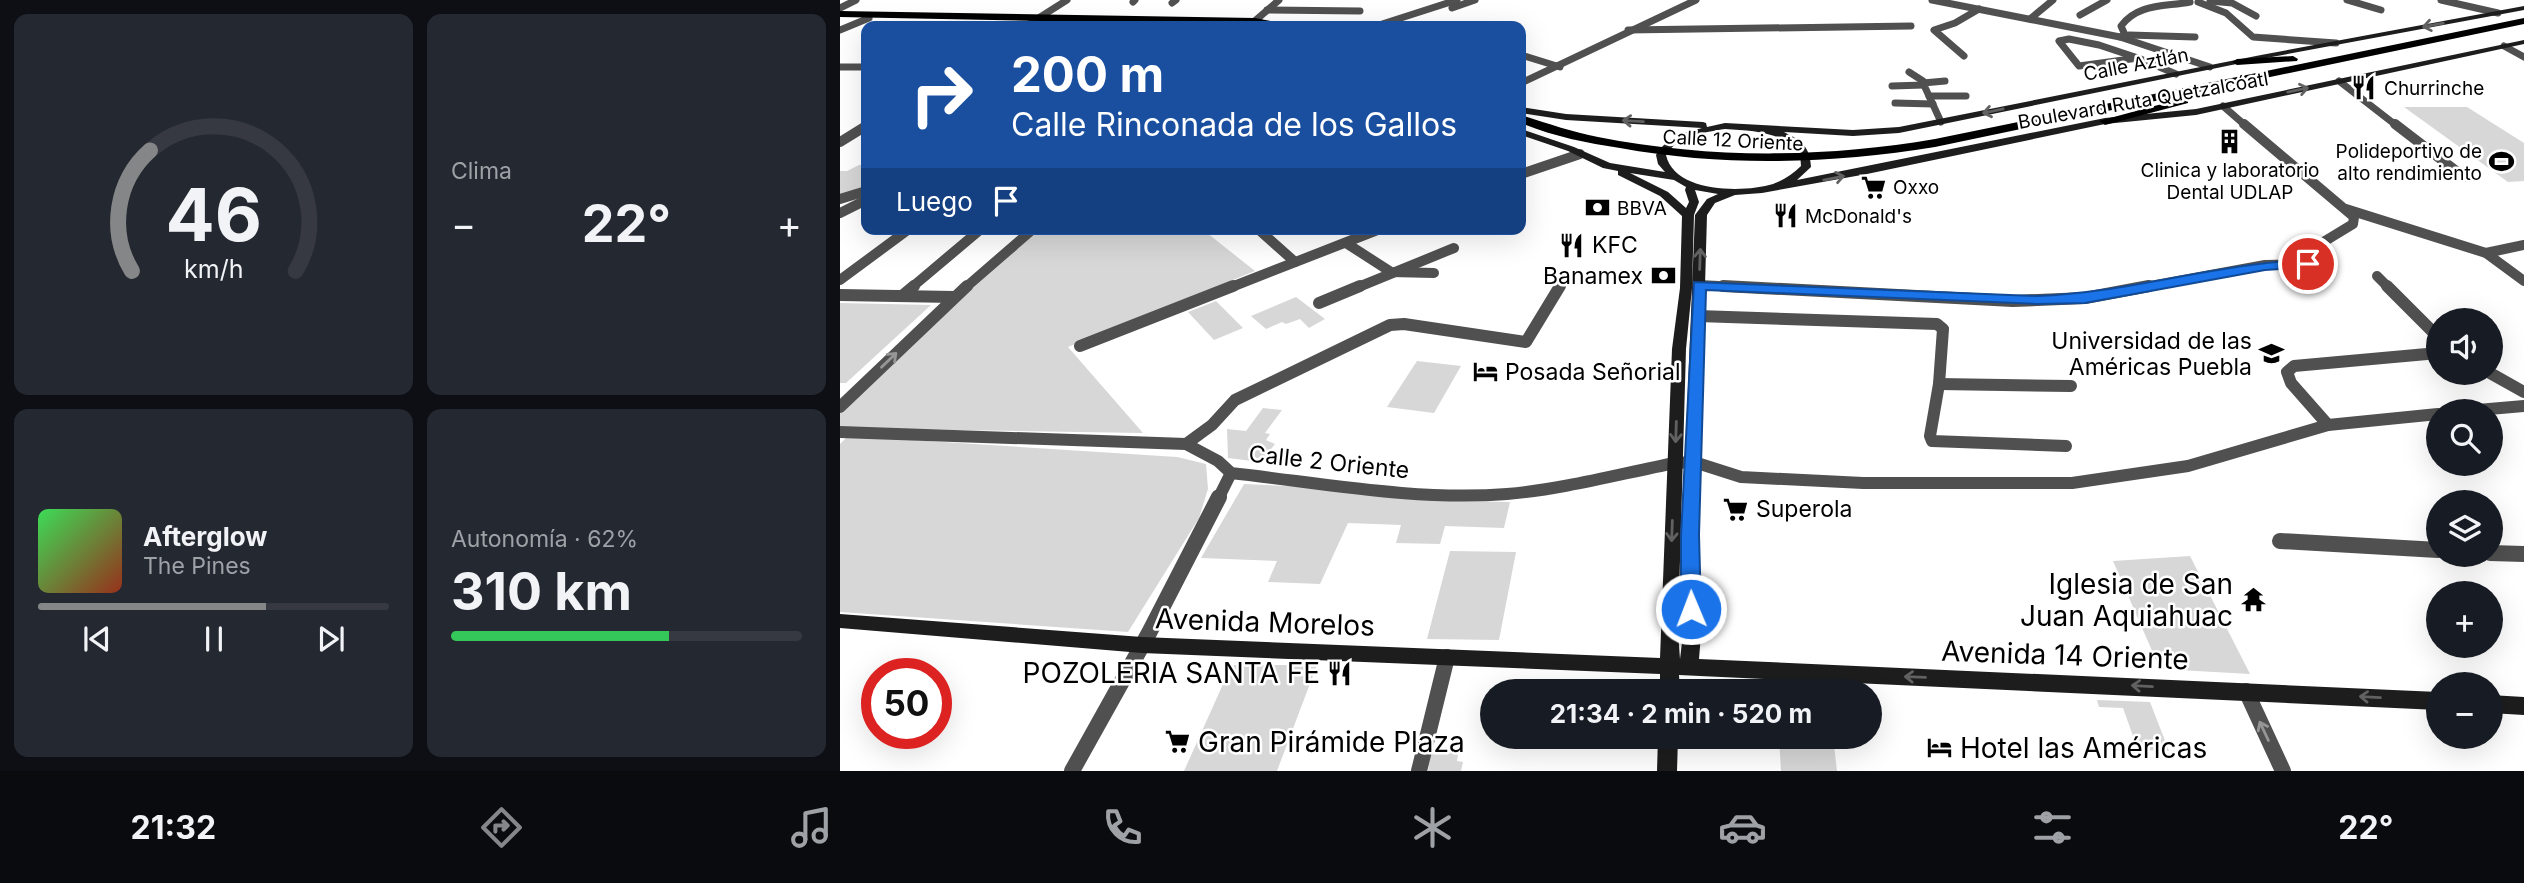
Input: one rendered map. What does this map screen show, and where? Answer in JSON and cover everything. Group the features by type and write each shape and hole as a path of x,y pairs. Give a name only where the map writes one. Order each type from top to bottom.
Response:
{"main road":[{"name":"Calle Aztlán","path":"1754,128 1867,133 1941,122 2210,67 2524,8"},
{"path":"840,16 1001,21"},
{"path":"840,16 992,21"},
{"name":"Boulevard Ruta Quetzalcóatl","path":"1868,152 1921,145 2524,21"},
{"path":"2105,121 2198,96 2524,29"},
{"name":"Boulevard Ruta Quetzalcóatl","path":"1767,189 1859,173 2105,121 2172,115 2223,106 2524,44"},
{"path":"2237,62 2363,54"},
{"name":"Calle 12 Oriente","path":"1532,128 1641,154 1741,163 1843,162 1946,148 2198,96"},
{"path":"1526,111 1566,117 1725,126 1754,128 1791,139 1805,152 1806,167 1793,180 1767,189 1733,192 1691,184 1675,177 1665,167 1662,159 1664,149 1672,141 1696,131 1725,126"},
{"name":"Calle 12 Oriente","path":"1532,128 1683,153 1790,157 1868,152"},
{"name":"Calle 12 Oriente","path":"1526,134 1607,166 1675,177"},
{"path":"1580,154 1596,153 1638,164 1655,163 1662,159"},
{"path":"1607,166 1664,194 1688,215"},
{"path":"1664,194 1679,191 1691,184"},
{"path":"1680,667 1669,631 1688,215 1694,202 1691,184"},
{"path":"1675,679 1680,667 1694,462 1702,211 1711,201 1733,192"},
{"name":"Avenida Morelos","path":"840,621 1142,645 1680,667"},
{"name":"Avenida 14 Oriente","path":"1680,667 2426,700"},
{"path":"2503,705 2524,706"},
{"path":"1667,771 1668,749"}],"street":[{"path":"840,8 856,0"},
{"path":"1035,21 1067,0"},
{"path":"1258,21 1279,0"},
{"path":"1392,21 1458,0"},
{"path":"1410,21 1475,0"},
{"path":"1526,81 1628,30 1696,0"},
{"path":"1932,0 1969,5 1989,3"},
{"path":"1960,0 1979,9 2123,36 2210,67"},
{"path":"2019,17 2040,0"},
{"path":"2030,19 2053,0"},
{"path":"2347,0 2381,10"},
{"path":"2362,5 2376,0"},
{"path":"2440,0 2495,14"},
{"path":"2080,15 2102,1"},
{"path":"2123,36 2121,26 2127,13 2140,5 2172,6 2194,1 2244,2"},
{"path":"2194,1 2226,13 2253,37 2336,43"},
{"path":"2232,3 2256,16"},
{"path":"2172,6 2179,15"},
{"path":"1964,57 1934,30 1955,23 1979,9"},
{"path":"1267,10 1360,11"},
{"path":"862,21 869,18"},
{"path":"840,30 861,21"},
{"path":"1628,30 1911,26"},
{"path":"2123,36 2194,37"},
{"path":"2138,58 2083,67 2079,66 2059,41 2073,39 2138,58 2176,74"},
{"path":"2505,46 2524,57"},
{"path":"1526,56 1560,66"},
{"path":"840,67 861,67"},
{"path":"1909,72 1924,83 1941,122"},
{"path":"1892,86 1945,81"},
{"path":"2339,81 2464,177"},
{"path":"1895,103 1966,96"},
{"path":"1699,285 2013,301 2085,298 2265,265 2308,264 2320,260 2325,241 2353,224 2354,217 2223,106"},
{"path":"840,142 861,129"},
{"path":"840,133 861,133"},
{"path":"1526,172 1580,154"},
{"path":"840,201 861,193"},
{"path":"840,201 861,202"},
{"path":"840,213 861,203"},
{"path":"2343,208 2486,253 2524,281"},
{"path":"840,280 901,235"},
{"path":"902,296 974,235"},
{"path":"840,407 954,297 1026,235"},
{"path":"1265,235 1295,262"},
{"path":"1080,346 1365,235"},
{"path":"1346,243 1391,272 1434,273"},
{"path":"2486,253 2524,244"},
{"path":"1319,303 1454,248"},
{"path":"2377,276 2426,325"},
{"path":"1186,444 1212,425 1235,400 1390,325 1404,324 1526,342 1563,281"},
{"path":"840,295 954,297"},
{"path":"1698,316 1937,324 1943,329 1939,384 1930,436 1932,441 2066,446"},
{"path":"2328,425 2291,383 2287,372 2294,366 2426,354"},
{"path":"2503,380 2524,392"},
{"path":"1939,384 2071,386"},
{"path":"2503,408 2524,406"},
{"path":"1694,462 1741,477 1863,483 2073,483 2188,466 2328,425 2426,415"},
{"name":"Calle 2 Oriente","path":"840,432 1186,444 1218,461 1231,473 1434,494 1482,495 1536,490 1675,463 1694,462"},
{"path":"1072,771 1142,645 1231,473"},
{"path":"2280,541 2426,549"},
{"path":"2503,553 2524,554"},
{"path":"1419,771 1447,657"},
{"path":"2246,691 2283,771"}],"shaded area":[{"name":"Polideportivo de alto rendimiento","path":"2404,107 2467,107 2524,143 2524,181 2508,182"},
{"path":"861,165 861,188 840,194 840,171"},
{"path":"1029,235 1210,235 1255,271 1068,347 1143,433 840,428 840,413"},
{"path":"1296,297 1325,319 1309,328 1300,319 1286,324 1282,322 1266,329 1251,316"},
{"path":"1216,301 1243,328 1214,340 1188,312"},
{"path":"840,303 931,305 846,383 840,383"},
{"path":"1417,361 1461,366 1434,413 1387,407"},
{"path":"1263,408 1282,410 1265,433 1270,434 1266,440 1275,444 1261,462 1228,458 1227,429 1246,431"},
{"path":"848,436 1177,457 1206,464 1208,489 1199,518 1128,632 840,612 840,444"},
{"path":"1244,484 1465,494 1462,501 1510,502 1504,528 1445,526 1440,544 1396,543 1401,525 1348,523 1320,584 1268,582 1277,561 1201,558"},
{"path":"1450,551 1516,552 1499,640 1427,639"},
{"path":"2190,556 2250,674 2160,669 2113,561"},
{"path":"1234,665 1317,665 1277,771 1184,771 1228,673"},
{"path":"2097,700 2150,702 2169,751 2138,750 2123,708 2099,707"},
{"path":"1432,747 1459,748 1457,761 1463,762 1461,771 1428,771"},
{"path":"1780,749 1834,749 1837,771 1781,771"}],"place":[{"name":"Churrinche","path":"2364,88"},
{"name":"Clinica y laboratorio Dental UDLAP","path":"2230,142"},
{"name":"Polideportivo de alto rendimiento","path":"2502,162"},
{"name":"Oxxo","path":"1873,187"},
{"name":"BBVA","path":"1597,208"},
{"name":"McDonald's","path":"1785,216"},
{"name":"KFC","path":"1572,245"},
{"name":"Banamex","path":"1663,276"},
{"name":"Universidad de las Américas Puebla","path":"2272,354"},
{"name":"Posada Señorial","path":"1485,372"},
{"name":"Superola","path":"1736,509"},
{"name":"Iglesia de San Juan Aquiahuac","path":"2253,600"},
{"name":"POZOLERIA SANTA FE","path":"1340,673"},
{"name":"Gran Pirámide Plaza","path":"1178,742"},
{"name":"Hotel las Américas","path":"1940,748"}],"route":[{"path":"1691,609 1690,535 1699,285 2013,301 2085,298 2265,265 2308,264"}]}
